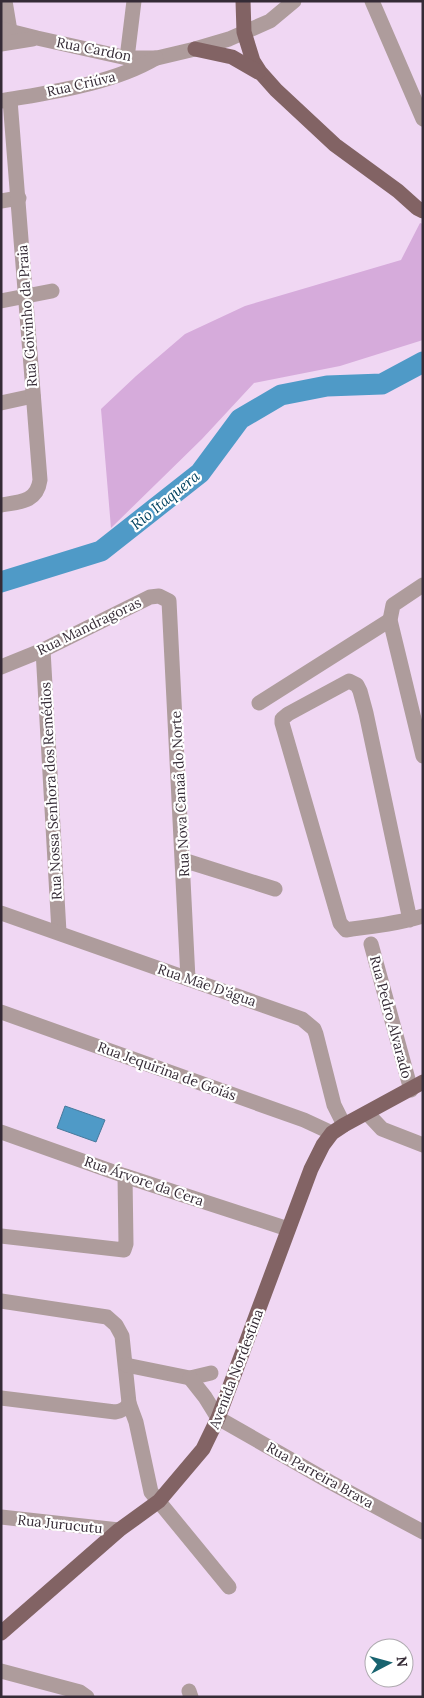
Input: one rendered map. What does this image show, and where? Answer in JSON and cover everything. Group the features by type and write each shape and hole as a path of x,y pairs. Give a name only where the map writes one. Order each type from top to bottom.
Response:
{"main road":[{"path":"243,1 244,32 253,61 260,72 276,90 335,145 423,211"},
{"path":"194,49 232,57 260,72"},
{"path":"398,191 423,199"},
{"name":"Avenida Nordestina","path":"1,1633 119,1530 159,1501 203,1449 218,1418 311,1169 323,1145 338,1129 417,1086"}],"street":[{"path":"5,1 6,30"},
{"path":"127,58 134,1"},
{"name":"Rua Cardon","path":"6,30 127,58 157,58 194,49 244,32 270,21 294,1"},
{"path":"372,1 423,119"},
{"path":"1,44 37,38"},
{"name":"Rua Criúva","path":"5,100 122,75 140,68 157,58"},
{"name":"Rua Goivinho da Praia","path":"1,505 27,500 32,497 39,488 40,480 19,198 5,100"},
{"path":"1,201 19,198"},
{"path":"1,301 52,291"},
{"path":"1,403 33,396"},
{"path":"259,703 392,612 423,585"},
{"name":"Rua Mandragoras","path":"1,667 43,650 150,597 165,597 169,601 171,608"},
{"name":"Rua Nova Canaã do Norte","path":"171,608 188,979"},
{"path":"392,612 423,756"},
{"name":"Rua Nossa Senhora dos Remédios","path":"43,650 59,932"},
{"path":"348,682 357,685 360,691 416,918 346,930 342,926 282,722 282,719 288,714 348,682"},
{"path":"183,860 275,889"},
{"name":"Rua Mãe D'água","path":"1,913 302,1019 314,1029 334,1105 338,1129"},
{"name":"Rua Pedro Alvarado","path":"372,944 417,1086"},
{"name":"Rua Jequirina de Goiás","path":"1,1012 294,1116 338,1129"},
{"path":"367,1113 382,1128 423,1145"},
{"name":"Rua Árvore da Cera","path":"1,1132 125,1176 288,1229"},
{"path":"1,1236 124,1250 126,1244 125,1176"},
{"path":"1,1301 107,1317 116,1325 122,1336 129,1403 136,1422 151,1492 229,1587"},
{"path":"126,1365 190,1378 211,1373"},
{"path":"190,1378 218,1418"},
{"path":"1,1398 116,1412 121,1412 127,1408 129,1403"},
{"name":"Rua Parreira Brava","path":"218,1418 330,1482 423,1532"},
{"name":"Rua Jurucutu","path":"1,1517 119,1530"},
{"path":"1,1670 80,1692 87,1697"}],"shaded area":[{"path":"420,223 423,224 423,340 340,366 254,383 202,439 111,528 101,409 185,334 245,306 401,260"}],"water":[{"path":"65,1106 105,1120 96,1142 57,1128"}],"waterway":[{"name":"Rio Itaquera","path":"1,582 101,551 200,473 240,419 281,395 327,386 382,384 423,362"}]}
